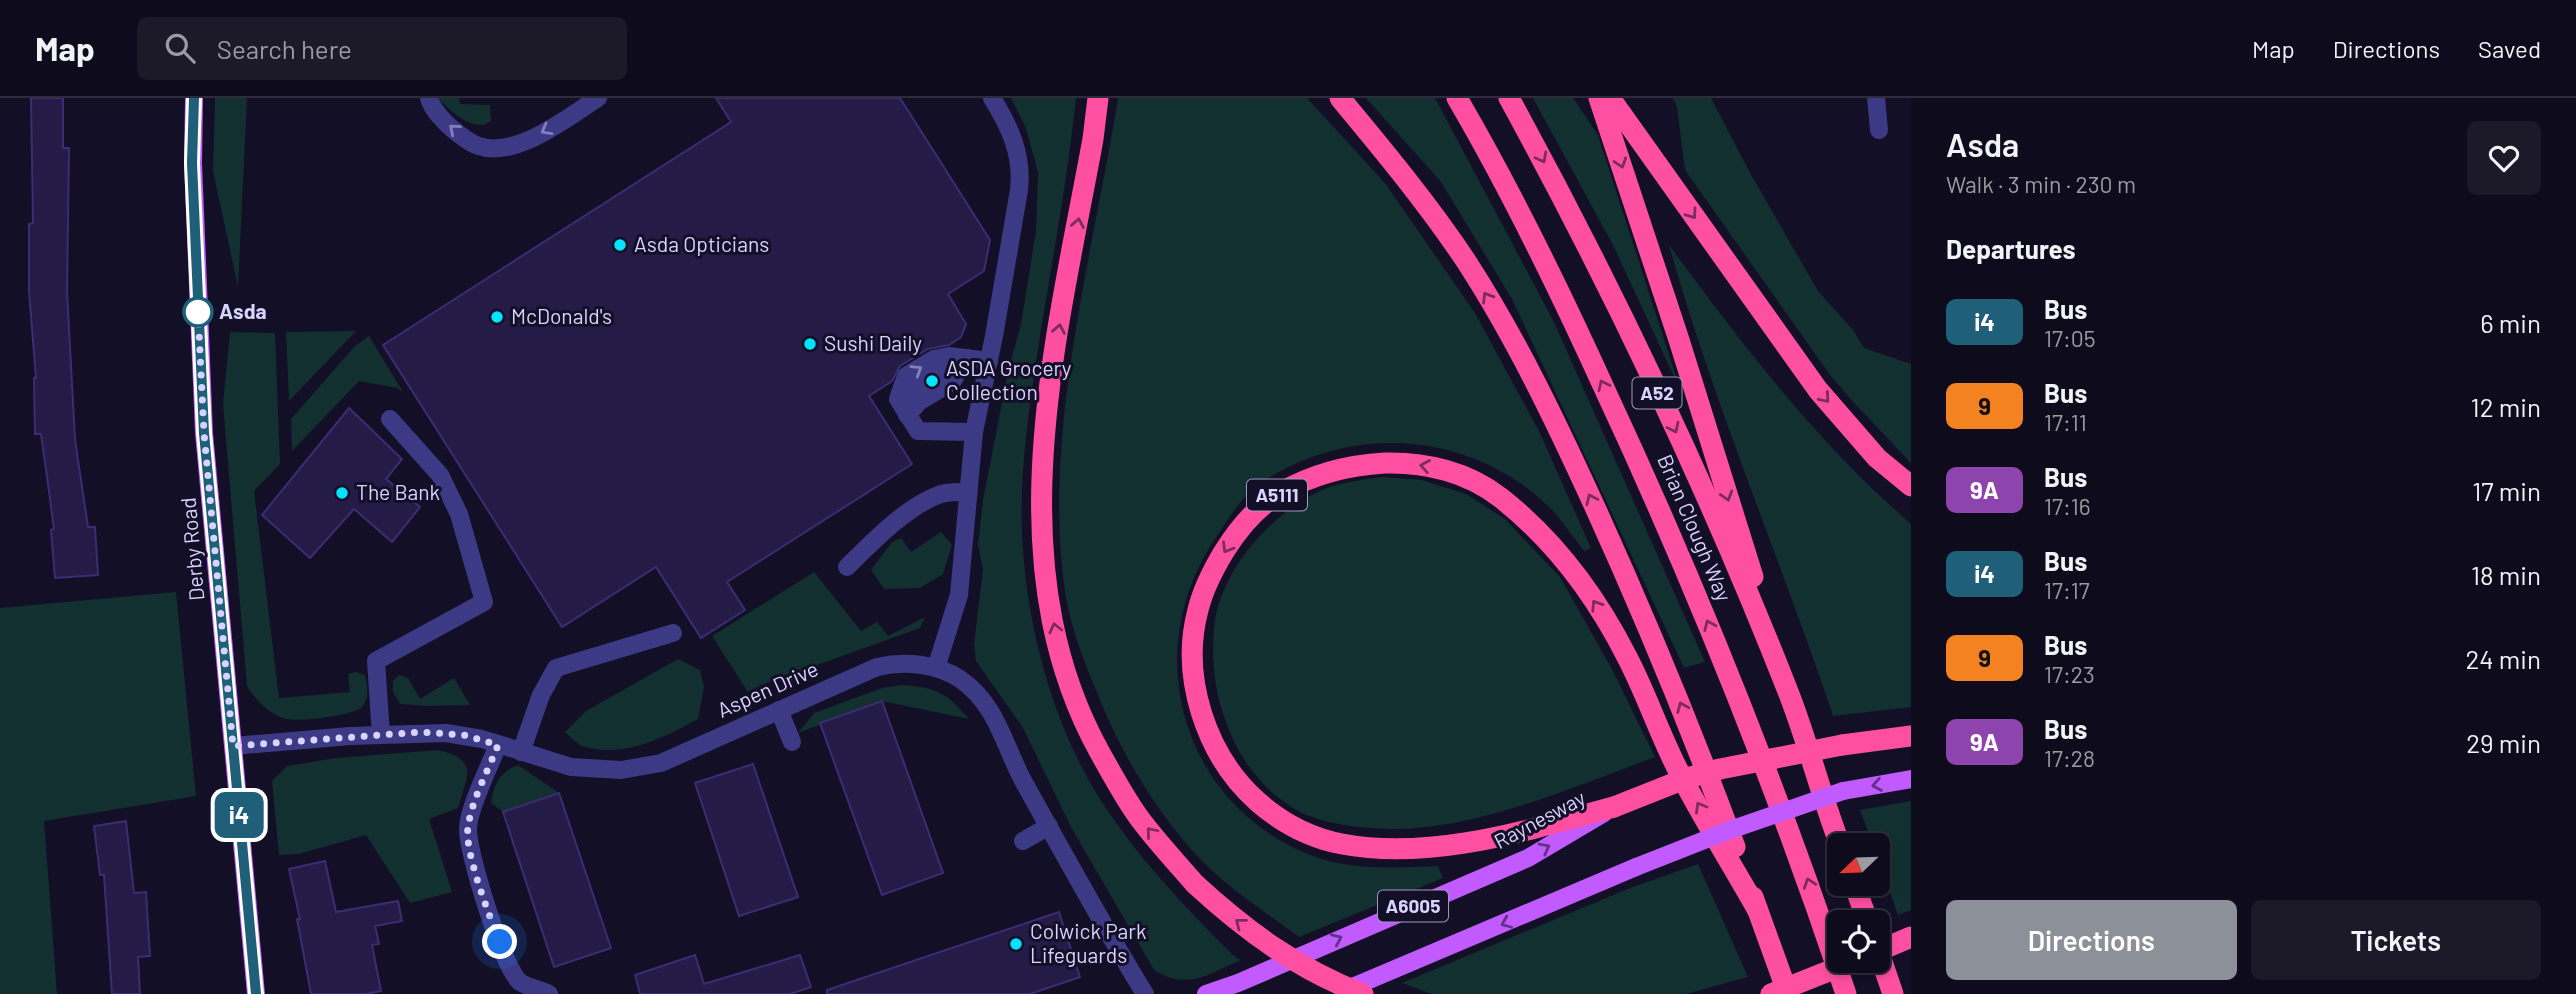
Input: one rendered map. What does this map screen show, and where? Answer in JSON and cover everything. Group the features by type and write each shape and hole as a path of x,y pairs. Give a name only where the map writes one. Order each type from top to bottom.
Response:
{"highway":[{"path":"1098,98 1047,400 1043,453 1043,541 1049,601 1069,682 1098,750 1139,818 1195,884 1238,922 1306,968 1363,994"},
{"path":"1340,98 1406,178 1465,260 1503,323 1555,421 1659,649 1690,725 1788,994"},
{"name":"Brian Clough Way","path":"1457,98 1552,276 1642,469 1723,657 1795,843 1846,994"},
{"name":"Brian Clough Way","path":"1509,98 1588,249 1694,470 1790,696 1836,833"},
{"path":"1599,98 1683,352 1790,696"},
{"path":"1610,98 1818,390 1877,458 1911,486"},
{"name":"A5111","path":"1614,807 1535,829 1425,847 1386,848 1343,844 1325,840 1281,820 1241,787 1224,764 1199,707 1194,678 1198,608 1211,575 1234,535 1279,493 1343,468 1369,464 1421,465 1450,471 1499,496 1535,527 1596,603 1627,656 1678,770 1757,909"},
{"name":"Raynesway","path":"1614,807 1687,778 1733,765 1842,745 1911,736"},
{"path":"1890,945 1911,937"},
{"path":"1771,994 1827,972"},
{"path":"1886,973 1893,994"}],"main road":[{"name":"Derby Road","path":"194,98 192,163 204,433 256,994"},
{"name":"A6005","path":"1337,994 1730,830 1843,792 1911,779"},
{"name":"Raynesway","path":"1206,994 1238,983 1528,858 1614,807"}],"street":[{"path":"429,98 430,105 452,129 478,146 490,148 519,145 598,98"},
{"path":"936,668 959,595 974,432 989,362 1021,173 1013,136 992,98"},
{"path":"1876,98 1879,130"},
{"path":"974,432 918,431 898,398 906,376 934,359 949,356 989,362"},
{"path":"907,415 920,401 953,382 967,358"},
{"path":"381,735 376,661 484,602 459,514 440,475 390,419"},
{"path":"847,567 882,532 929,500 952,491 968,492"},
{"path":"520,752 541,695 556,668 673,633"},
{"name":"Aspen Drive","path":"233,746 446,733 464,735 560,765 589,770 621,770 650,766 877,667 909,664 936,668 960,679 992,712 1024,785 1049,826 1085,896 1145,994"},
{"path":"779,710 792,742"},
{"path":"498,745 467,828 471,853 489,918 510,966 520,981 549,994"},
{"path":"1023,841 1049,826"}],"green space":[{"path":"215,98 247,98 238,287 213,171"},
{"path":"438,98 459,98 460,104 490,105 491,121 478,125 470,123 455,114"},
{"path":"1011,98 1076,98 1032,390 1023,471 1022,530 1030,610 1050,689 1063,726 1098,796 1128,839 1162,880 1216,938 1241,960 1198,978 1177,979 1154,970 1071,827 1023,728 976,661 974,644 983,570 978,545 983,500 1009,367 1021,324 1036,231 1038,173 1026,128"},
{"path":"1118,98 1307,98 1385,183 1475,313 1540,433 1591,548 1584,551 1539,497 1502,472 1461,454 1417,444 1358,445 1304,460 1256,487 1235,510 1193,579 1180,624 1177,670 1184,715 1201,757 1226,795 1260,827 1303,852 1353,865 1438,866 1443,878 1299,937 1214,873 1188,846 1160,810 1135,772 1105,712 1081,653 1068,607 1060,532 1060,470 1065,407 1084,281"},
{"path":"1366,98 1435,98 1553,320 1705,662 1684,668 1512,299 1441,182"},
{"path":"1533,98 1573,98 1598,135 1681,392 1614,247"},
{"path":"1673,98 1711,98 1749,171 1818,291 1853,330 1864,348 1911,364 1911,463 1830,375 1685,170 1677,107"},
{"path":"1669,245 1753,356 1812,426 1876,493 1911,524 1911,707 1833,716 1706,364"},
{"path":"356,331 289,401 286,332"},
{"path":"230,332 275,333 280,464 254,491 279,698 350,692 348,674 356,672 365,675 367,694 363,706 349,713 312,719 283,718 262,705 247,686 223,404"},
{"path":"369,336 403,392 397,388 359,381 292,451 291,419 355,346"},
{"path":"1382,477 1422,480 1466,494 1505,519 1560,577 1612,669 1655,757 1524,805 1455,823 1422,828 1368,828 1323,820 1289,805 1255,775 1238,750 1222,711 1217,688 1214,628 1226,586 1250,547 1283,514 1301,501 1335,485"},
{"path":"941,532 952,545 943,574 920,588 884,589 871,570 892,542 901,538 911,552"},
{"path":"814,572 861,631 877,622 888,636 925,617 920,628 748,692 712,636"},
{"path":"176,592 196,796 44,821 57,994 0,994 0,608"},
{"path":"678,659 700,670 704,687 698,719 657,739 612,750 582,746 565,732 586,711"},
{"path":"399,675 408,678 420,699 454,678 470,705 400,704 393,692 393,681"},
{"path":"902,685 940,693 969,719 882,701 798,733 814,713 882,688"},
{"path":"438,750 460,759 467,771 458,808 429,819 452,892 410,903 366,835 299,854 279,855 272,781 287,766 336,758"},
{"path":"518,765 559,793 503,812 491,803 494,790 502,775"},
{"path":"1911,801 1911,910 1898,915 1890,893 1890,833 1869,833 1860,810"},
{"path":"1698,864 1748,977 1686,994 1432,994 1402,983 1630,888"}],"building":[{"path":"31,98 63,98 63,148 69,148 67,291 75,440 88,527 95,527 98,575 55,578 51,530 54,529 48,484 41,434 35,434 36,378 29,291 29,224 33,223"},
{"path":"716,98 900,98 990,240 984,271 948,294 966,324 961,337 949,345 928,349 900,366 892,381 869,396 912,464 727,582 745,610 701,638 656,567 562,627 383,345 731,122"},
{"name":"The Bank","path":"349,408 402,459 386,479 420,507 392,542 354,509 310,558 262,515"},
{"path":"882,701 943,873 882,895 820,723"},
{"path":"753,764 798,897 739,916 695,783"},
{"path":"559,793 611,948 554,967 503,812"},
{"path":"126,821 134,893 146,892 150,956 138,957 140,994 112,994 104,875 100,875 94,826"},
{"path":"325,861 336,912 398,901 402,921 375,926 379,944 372,945 381,991 366,994 311,994 297,919 300,919 289,869"},
{"name":"Colwick Park Lifeguards","path":"1059,912 1080,977 1030,994 827,994 827,990"},
{"path":"695,955 704,984 800,955 811,987 790,994 640,994 635,975"}],"bus line":[{"name":"i4","path":"194,98 192,163 204,433 256,994"}],"place":[{"name":"Asda Opticians","path":"620,245"},
{"name":"Asda","path":"198,312"},
{"name":"McDonald's","path":"497,317"},
{"name":"Sushi Daily","path":"810,344"},
{"name":"ASDA Grocery Collection","path":"932,381"},
{"name":"The Bank","path":"342,493"},
{"name":"Colwick Park Lifeguards","path":"1016,944"}],"route":[{"path":"198,312 204,433 233,746 421,732 464,735 498,745 467,828 489,918 500,942"}]}
